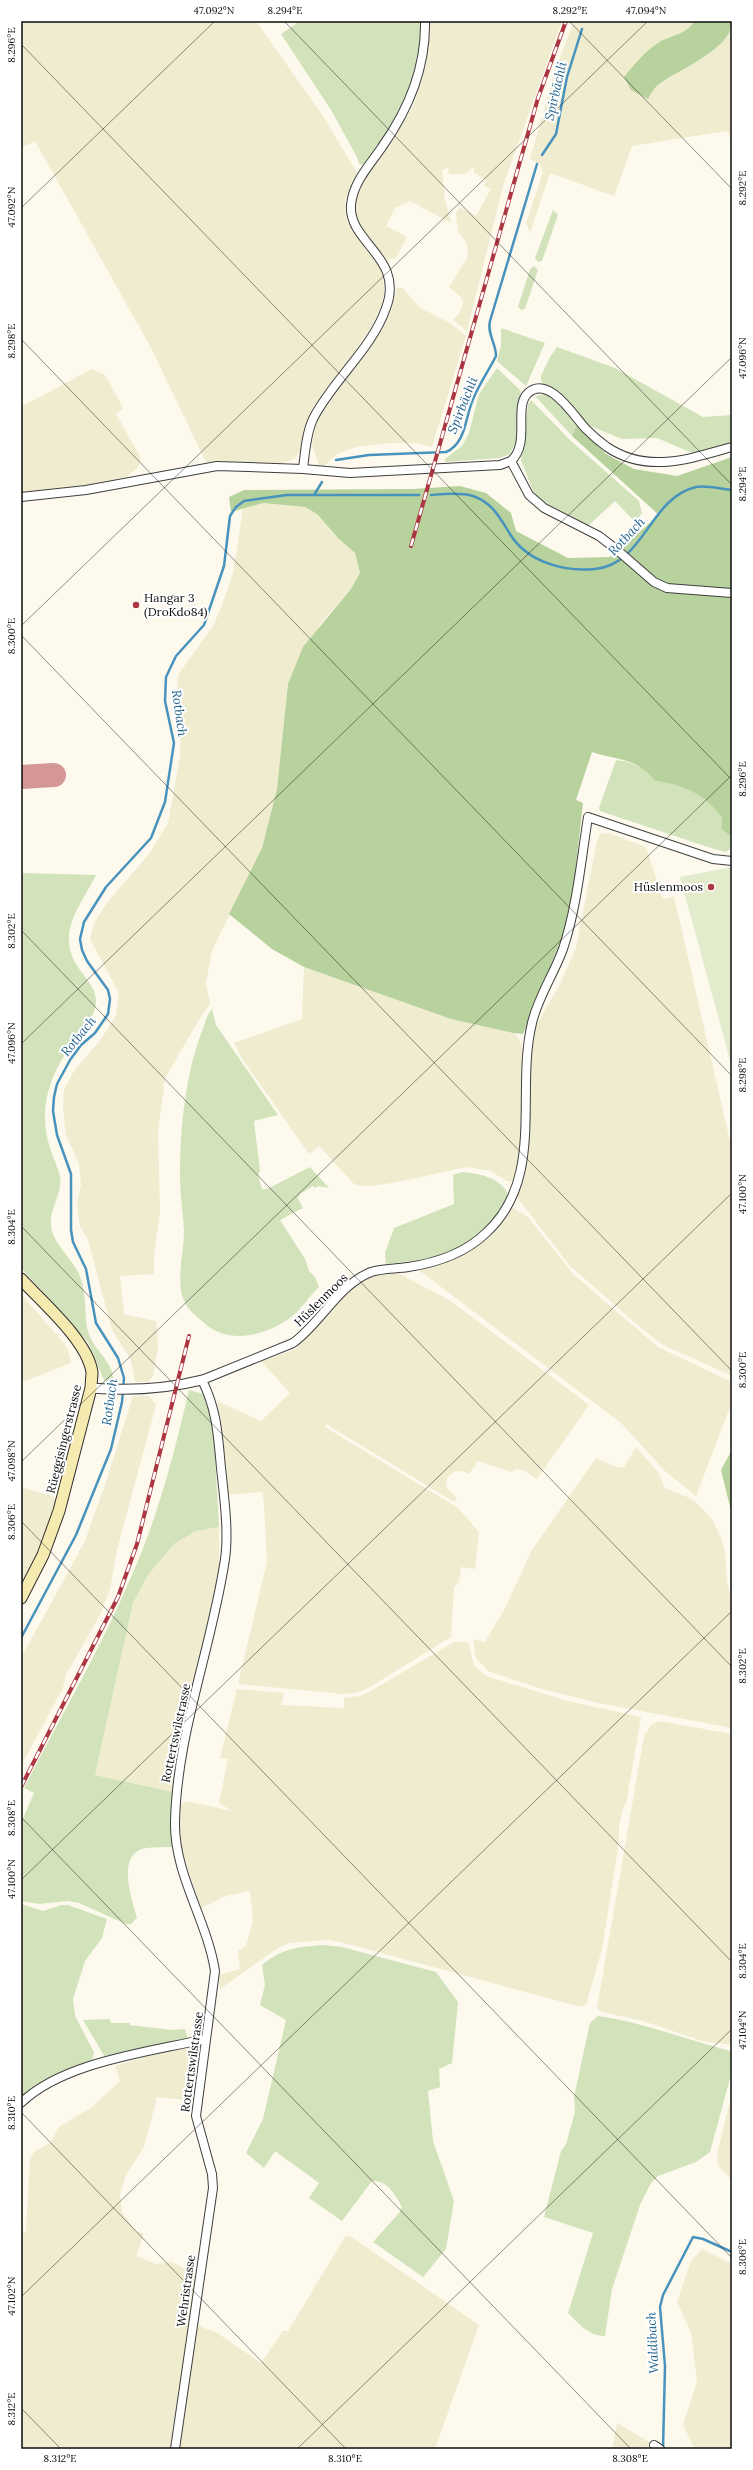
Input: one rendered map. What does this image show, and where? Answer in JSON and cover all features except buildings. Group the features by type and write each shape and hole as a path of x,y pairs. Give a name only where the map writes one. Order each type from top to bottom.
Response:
{"main road":[{"name":"Rüeggisingerstrasse","path":"21,1279 76,1340 85,1352 92,1372 91,1388 59,1511 43,1555 21,1598"}],"street":[{"path":"303,469 312,420 377,327 386,308 389,277 385,265 355,224 351,206 353,192 362,175 400,121 414,92 422,65 425,21"},
{"path":"21,497 86,490 217,466 303,469 350,473 500,465 512,461 519,452 525,397 532,391 540,389 553,393 600,442 617,453 634,459 651,463 675,462 732,447"},
{"path":"512,461 529,495 544,508 598,536 616,549 630,563 654,582 667,588 732,593"},
{"name":"Hüslenmoos","path":"91,1388 113,1390 135,1389 182,1385 202,1380 293,1343 303,1336 343,1292 371,1272 436,1261 460,1252 487,1232 502,1214 513,1195 521,1174 524,1150 528,1050 532,1022 563,948 575,896 588,817 707,857 732,862"},
{"name":"Rottertswilstrasse","path":"201,2137 196,2116 205,2039 213,1997 214,1964 204,1925 185,1879 178,1849 175,1824 181,1759 217,1601 225,1557 224,1495 217,1424 214,1405 202,1380"},
{"path":"21,2103 45,2086 83,2068 205,2039"},
{"name":"Wehristrasse","path":"175,2449 213,2188 212,2174 201,2137"}],"shaded area":[{"path":"21,21 256,21 323,116 357,173 345,200 345,212 348,223 379,266 383,278 384,293 382,304 372,326 305,425 300,451 294,459 282,463 206,462 151,348 35,141 21,148"},
{"path":"429,21 562,21 504,183 467,331 453,320 460,312 463,303 461,297 449,287 467,258 468,250 467,244 458,231 456,214 459,207 476,216 491,189 484,186 487,180 474,173 474,167 464,174 449,174 448,168 442,170 445,199 451,223 410,201 395,208 386,226 407,237 396,258 387,260 363,229 356,216 355,205 359,187 404,122 413,106 426,64"},
{"path":"574,21 694,21 690,29 658,43 655,87 715,49 732,27 732,179 731,147 729,133 727,131 632,146 614,196 550,173 530,233 526,223 543,172 540,164 530,159 557,65"},
{"path":"397,288 403,288 419,307 450,323 466,336 432,447 416,443 391,443 356,447 337,454 323,467 319,466 312,445 316,422 385,323 391,310"},
{"path":"92,369 105,375 123,408 116,414 141,458 138,467 126,477 73,488 21,493 21,407"},
{"path":"263,503 305,507 317,514 339,539 355,553 360,573 351,589 321,623 288,684 277,789 262,848 212,951 206,983 210,1004 200,1018 165,1078 158,1132 160,1212 154,1255 154,1274 120,1276 124,1314 156,1321 158,1348 153,1375 149,1382 135,1382 131,1360 112,1330 88,1240 80,1226 77,1204 81,1185 79,1163 66,1136 63,1107 64,1089 74,1071 102,1038 116,1015 119,993 90,939 94,923 107,903 149,854 168,823 180,756 181,725 176,704 178,675 213,626 222,605 233,573 243,509"},
{"path":"608,833 646,847 662,897 665,899 674,896 732,1150 732,1376 663,1345 642,1329 569,1265 517,1197 524,1179 528,1150 529,1082 535,1027 558,988 576,948 597,841 600,834"},
{"path":"304,967 451,1019 513,1033 518,1037 522,1047 523,1084 521,1150 516,1180 509,1182 490,1171 466,1167 398,1182 371,1186 355,1185 319,1146 309,1154 241,1057 234,1043 302,1019"},
{"path":"512,1207 528,1217 574,1275 658,1347 732,1382 730,1407 696,1496 665,1471 621,1423 420,1271 421,1268 471,1248 485,1240"},
{"path":"398,1273 449,1300 589,1405 537,1479 523,1470 517,1469 511,1472 478,1461 469,1474 461,1471 455,1471 447,1478 446,1487 457,1498 454,1502 326,1424 325,1427 458,1508 479,1532 475,1569 461,1567 459,1582 454,1587 451,1637 370,1687 356,1693 343,1694 238,1684 267,1562 264,1504 262,1492 226,1495 221,1420 217,1401 261,1421 290,1393 261,1361 294,1350 345,1295 373,1275"},
{"path":"21,1294 63,1342 68,1350 71,1363 25,1381 21,1380"},
{"path":"133,1396 149,1396 156,1405 117,1550 110,1589 101,1613 66,1675 63,1688 21,1766 21,1658 84,1543 104,1488"},
{"path":"636,1447 658,1472 665,1488 692,1499 713,1521 720,1535 725,1552 727,1581 732,1606 732,1728 598,1703 542,1689 488,1671 476,1658 473,1639 485,1642 504,1610 532,1550 596,1458 616,1467 624,1467"},
{"path":"21,1487 52,1496 57,1502 42,1543 21,1586"},
{"path":"219,1527 219,1570 173,1792 95,1775 133,1603 148,1575 174,1544 196,1531"},
{"path":"454,1642 468,1642 474,1665 486,1676 568,1701 641,1717 626,1804 623,1807 619,1826 619,1842 602,1949 586,2005 581,2007 328,1940 289,1943 278,1948 220,1989 219,1975 240,1969 238,1951 246,1946 253,1920 250,1891 225,1896 201,1908 180,1845 178,1819 179,1806 186,1801 232,1811 219,1803 228,1759 220,1758 237,1689 284,1693 281,1705 344,1708 344,1698 360,1696 369,1692"},
{"path":"659,1721 732,1734 732,2045 702,2041 643,2021 602,2012 597,2008 644,1736 651,1725"},
{"path":"186,2045 196,2046 200,2053 194,2101 157,2097 144,2147 126,2175 120,2195 122,2212 136,2231 144,2234 136,2256 156,2264 172,2262 195,2274 198,2279 172,2449 21,2449 21,2230 26,2232 30,2158 34,2152 50,2143 59,2127 92,2107 120,2081 115,2066"},
{"path":"732,2093 732,2180 720,2168 717,2162 718,2150"},
{"path":"350,2236 479,2325 435,2449 177,2449 196,2323 206,2329 214,2331 261,2363 283,2331 288,2331 345,2237"},
{"path":"702,2249 732,2264 732,2449 695,2449 683,2425 697,2382 691,2332 677,2302 691,2261"},
{"path":"617,2423 654,2445 654,2449 612,2449"}],"green space":[{"path":"300,21 421,21 417,60 406,98 388,134 364,165 359,164 357,157 331,110 281,34"},
{"path":"694,21 732,21 730,31 723,41 702,58 657,86 648,99 631,90 624,77 648,50 663,40 683,32 691,26"},
{"path":"553,210 558,215 542,261 538,262 535,258"},
{"path":"534,266 538,270 525,309 521,310 518,307 530,269"},
{"path":"501,328 545,343 526,386 497,361 501,346"},
{"path":"557,347 615,368 703,417 732,415 732,443 692,453 657,438 622,439 588,425 559,391 543,384 541,380 541,376 550,357"},
{"path":"497,368 521,391 516,442 510,454 500,458 445,462 445,459 462,446 469,433 479,394"},
{"path":"545,394 560,404 577,424 572,436 535,396"},
{"path":"531,400 571,441 639,501 642,513 635,522 615,501 588,526 542,501 533,491 521,460 528,404"},
{"path":"577,424 606,454 634,469 677,476 732,457 732,837 721,829 722,818 708,803 693,792 675,785 655,781 648,773 634,764 592,752 576,800 583,803 573,891 563,935 523,1034 451,1019 304,967 272,949 229,914 262,848 277,789 288,684 303,647 351,589 360,573 355,553 339,539 317,514 305,507 263,503 231,512 229,497 244,490 413,489 460,486 486,493 511,513 516,531 568,558 610,557 659,515 572,436"},
{"path":"616,760 628,762 638,766 655,781 684,788 701,797 722,818 721,829 732,837 731,848 726,852 711,848 600,811 599,808"},
{"path":"732,867 732,1067 680,877"},
{"path":"21,873 96,875 72,921 69,937 70,950 74,960 91,985 95,993 96,1003 93,1014 73,1042 56,1071 46,1102 45,1119 47,1137 60,1177 60,1189 51,1219 52,1232 58,1244 79,1274 84,1290 87,1328 92,1340 111,1370 113,1384 106,1382 103,1378 88,1342 21,1268"},
{"path":"212,1009 216,1025 278,1115 254,1121 260,1171 258,1175 262,1189 267,1189 310,1167 329,1188 318,1186 315,1188 313,1186 300,1194 298,1198 303,1208 280,1220 305,1259 309,1271 315,1277 319,1287 290,1318 269,1329 247,1336 224,1334 214,1330 204,1323 185,1304 180,1279 184,1239 180,1190 182,1122 191,1066 207,1016"},
{"path":"462,1172 482,1175 496,1181 505,1190 508,1196 495,1217 472,1239 446,1253 418,1260 386,1264 385,1253 394,1228 454,1204 453,1175"},
{"path":"189,1390 203,1394 213,1417 219,1527 196,1531 174,1544 148,1575 133,1603 95,1775 173,1792 174,1847 146,1848 137,1852 131,1859 128,1868 129,1889 137,1918 131,1924 126,1924 79,1903 68,1901 39,1904 21,1901 21,1823 34,1793 24,1788 106,1631 141,1554 164,1485"},
{"path":"732,1450 732,1515 721,1470"},
{"path":"21,1904 43,1911 61,1905 68,1905 107,1919 102,1938 85,1961 73,1999 75,2016 94,2052 92,2062 38,2085 21,2098"},
{"path":"323,1945 342,1947 436,1972 458,2002 452,2063 439,2069 440,2087 428,2091 433,2141 454,2201 446,2249 423,2277 373,2242 399,2213 402,2207 394,2193 387,2186 378,2181 372,2181 342,2221 309,2198 319,2183 275,2151 264,2168 246,2153 263,2119 286,2020 260,2005 265,1985 262,1965 277,1955 291,1949"},
{"path":"598,2016 647,2026 727,2050 732,2053 732,2071 710,2152 696,2162 658,2176 651,2183 640,2205 612,2289 605,2336 589,2332 568,2313 593,2233 544,2217 561,2151 566,2144 575,2112 574,2097 590,2023"},
{"path":"110,2019 111,2023 130,2023 130,2025 172,2030 185,2029 188,2039 106,2059 83,2020"}],"waterway":[{"name":"Spirbächli","path":"542,155 556,134 567,77 582,29"},
{"name":"Spirbächli","path":"336,460 369,455 446,452 453,448 458,442 462,435 474,397 496,356 489,326 490,321 537,164"},
{"path":"314,495 322,482"},
{"name":"Rotbach","path":"431,495 463,494 480,499 491,507 517,544 526,552 536,558 559,567 583,570 595,569 612,564 625,556 637,544 667,504 680,493 696,487 732,490"},
{"name":"Rotbach","path":"21,1638 76,1535 111,1449 122,1402 124,1378 118,1358 96,1323 86,1269 73,1242 71,1230 71,1174 57,1135 53,1111 57,1084 70,1060 81,1045 95,1033 108,1014 110,999 108,990 87,961 82,950 80,939 84,922 106,887 151,838 165,802 174,743 165,701 166,677 176,656 204,625 224,566 230,516 236,507 244,501 287,495 419,495"},
{"name":"Waldibach","path":"663,2449 665,2366 660,2307 663,2295 693,2237 703,2239 732,2252"}],"taxiway":[{"path":"21,777 54,775"}],"railway":[{"path":"411,546 538,98 566,21"},
{"path":"21,1787 118,1597 137,1544 189,1336"}],"place":[{"name":"Hangar 3 (DroKdo84)","path":"136,605"},
{"name":"Hüslenmoos","path":"711,887"}]}
